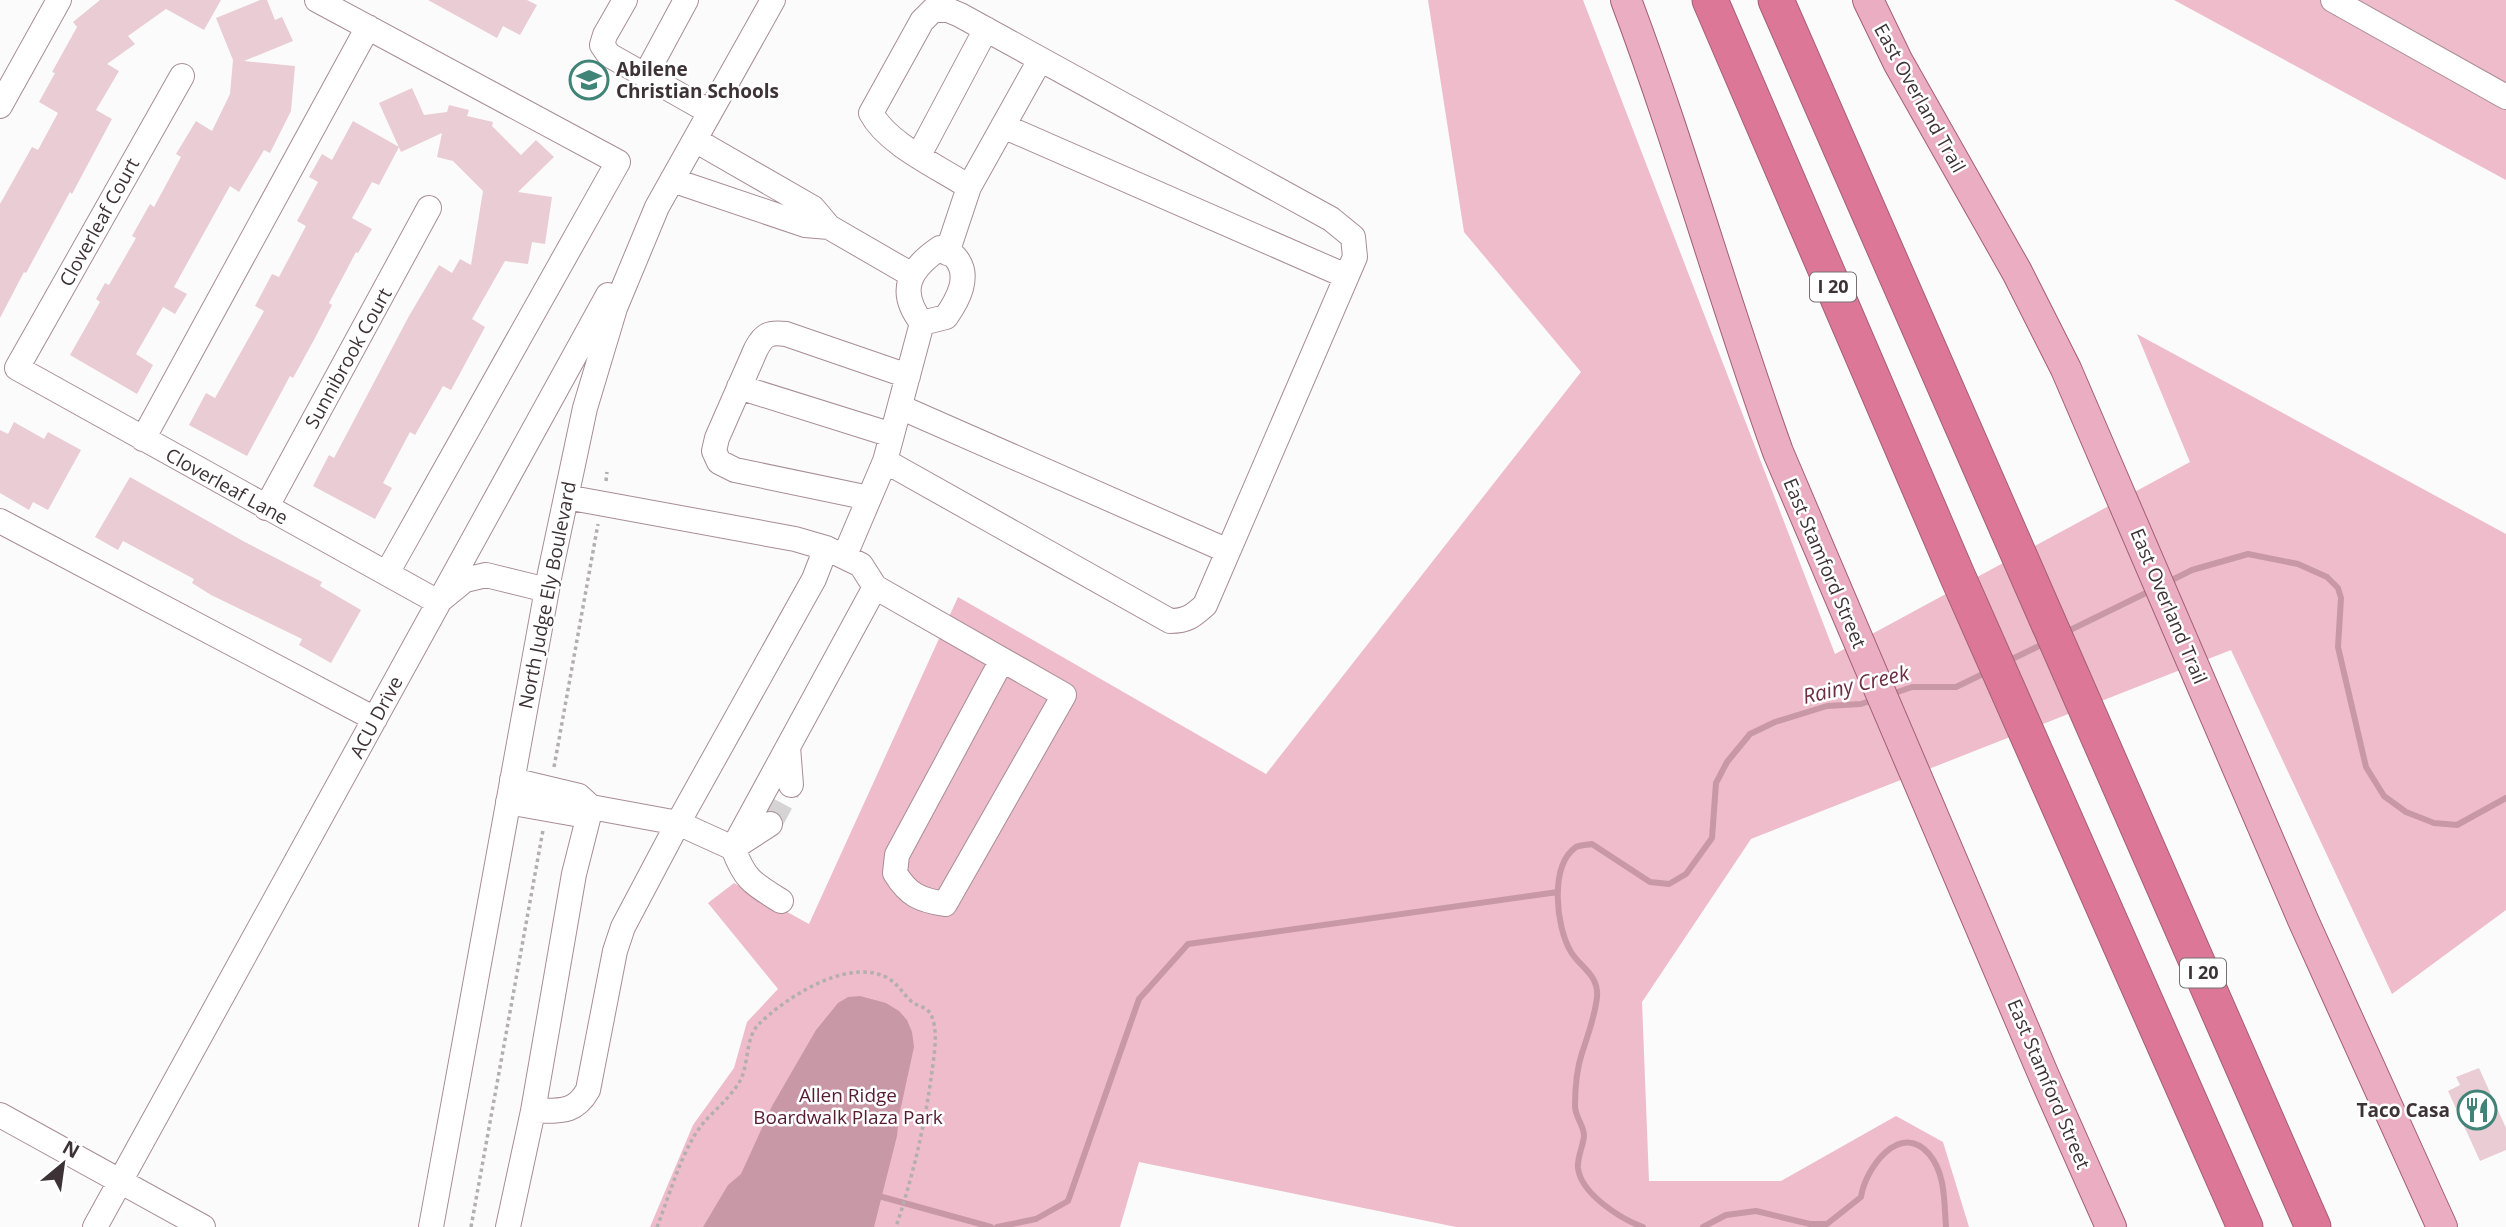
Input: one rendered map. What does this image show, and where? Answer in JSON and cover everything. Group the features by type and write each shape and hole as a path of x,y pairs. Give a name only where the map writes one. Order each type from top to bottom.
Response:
{"highway":[{"name":"I 20","path":"1710,0 2031,745 2245,1227"},
{"name":"I 20","path":"1776,0 2314,1227"},
{"path":"1797,0 1803,16 1800,56"}],"main road":[{"name":"East Stamford Street","path":"1626,0 1662,96 1764,413 1850,623 2111,1227"},
{"name":"East Overland Trail","path":"1868,0 1898,62 2017,272 2066,369 2303,920 2442,1227"}],"street":[{"path":"0,106 59,0"},
{"path":"317,0 618,162 387,573"},
{"path":"625,0 602,45 609,55 709,112"},
{"path":"645,76 686,0"},
{"name":"North Judge Ely Boulevard","path":"431,1227 547,590 585,408 615,308 657,207 773,0"},
{"path":"2333,0 2506,97"},
{"path":"884,461 1170,621 1183,621 1205,605 1355,257 1353,237 1331,219 986,29 948,10 933,10 922,21 871,113 878,126 969,187"},
{"path":"143,439 368,27"},
{"path":"919,155 986,29"},
{"path":"947,253 969,187 1040,60"},
{"name":"Cloverleaf Court","path":"17,368 182,76"},
{"path":"1003,126 1346,276"},
{"path":"695,140 813,208 829,227 912,275"},
{"path":"672,180 806,225 829,227"},
{"name":"ACU Drive","path":"95,1227 657,207"},
{"name":"Sunnibrook Court","path":"266,508 429,208"},
{"path":"940,248 955,257 963,272 961,288 946,317 922,323 912,310 907,296 912,275 923,260 940,248"},
{"path":"533,1111 566,1110 575,1107 588,1090 622,927 808,590 869,498 892,435 922,323"},
{"path":"869,498 735,470 719,462 713,452 763,336 772,332 786,334 908,376"},
{"name":"Cloverleaf Lane","path":"17,368 438,602"},
{"path":"739,387 892,435"},
{"path":"900,407 1228,551"},
{"path":"566,497 795,539 835,552 867,571 875,587 1064,695 945,904 929,901 905,890 895,873 897,855 1002,660"},
{"path":"0,521 375,719"},
{"path":"438,602 466,580 486,575 547,590"},
{"path":"733,848 875,587"},
{"path":"788,747 791,786"},
{"path":"510,791 575,814 591,807 678,823 733,848 750,882 780,901"},
{"path":"508,1227 533,1111 574,874 591,807"},
{"path":"733,848 770,824"},
{"path":"0,1115 203,1227"}],"path":[{"path":"552,780 599,518"},
{"path":"471,1227 545,820"},
{"path":"657,1227 693,1137 741,1080 754,1032 783,1002 840,975 872,974 887,978 901,988 909,999 929,1011 934,1025 934,1055 925,1118 908,1192 896,1227"}],"green space":[{"name":"Allen Ridge Boardwalk Plaza Park","path":"1428,0 1583,0 1835,654 2190,462 2137,334 2506,534 2506,910 2392,994 2231,650 1751,839 1642,1002 1649,1181 1781,1181 1896,1116 1943,1142 1969,1227 1456,1227 1139,1162 1120,1227 650,1227 693,1125 734,1068 747,1022 778,989 708,903 734,883 809,924 958,597 1266,774 1581,372 1464,232"},
{"path":"2174,0 2506,0 2506,180"}],"shaded area":[{"path":"860,996 886,1003 899,1011 912,1032 914,1047 897,1136 874,1227 703,1227 728,1185 741,1174 772,1106 816,1030 838,1003 848,997"}],"building":[{"path":"100,0 221,0 204,30 166,9 128,36 135,44 107,64 119,71 96,110 112,119 0,318 0,204 32,147 38,150 58,113 39,102 77,27 73,22"},
{"path":"260,0 267,0 275,20 282,17 293,41 244,61 295,66 291,111 270,153 264,150 239,192 230,186 174,287 187,294 175,314 163,307 136,354 153,365 137,394 70,355 100,302 96,299 105,283 109,285 136,238 132,236 150,204 154,207 181,157 176,154 196,121 212,131 230,94 233,60 216,18"},
{"path":"428,0 527,0 537,5 520,35 503,26 497,38"},
{"path":"412,88 424,115 447,112 449,105 469,110 467,116 493,122 492,126 521,155 536,140 554,157 518,192 552,197 545,244 532,242 528,264 505,261 472,319 485,327 451,390 443,386 415,435 410,432 383,483 392,488 375,519 313,486 329,455 334,458 439,265 452,273 460,259 471,265 483,191 453,161 437,157 442,133 401,152 379,103"},
{"path":"353,121 399,147 379,185 372,182 352,218 372,229 358,253 356,252 329,303 332,305 315,338 293,378 290,376 247,456 189,425 206,393 215,398 264,311 255,306 272,274 279,277 306,226 297,221 318,182 309,177 322,154 332,160"},
{"path":"14,422 44,439 48,432 81,450 48,510 33,502 29,510 0,493 0,430 8,434"},
{"path":"130,477 322,582 320,586 361,610 331,663 299,645 302,639 211,595 192,583 194,579 123,541 118,550 95,537"},
{"name":"Taco Casa","path":"2479,1068 2506,1128 2506,1150 2480,1161 2448,1091 2460,1085 2456,1077"}],"waterway":[{"name":"Rainy Creek","path":"2168,582 2192,570 2248,554 2298,564 2327,577 2338,588 2341,598 2338,647 2366,767 2384,796 2406,812 2434,823 2457,825 2506,798"},
{"name":"Rainy Creek","path":"2064,633 2152,590"},
{"name":"Rainy Creek","path":"2008,661 2045,643"},
{"name":"Rainy Creek","path":"1889,695 1912,687 1956,687 1989,671"},
{"name":"Rainy Creek","path":"1643,1227 1614,1212 1594,1196 1586,1187 1578,1168 1584,1136 1575,1110 1577,1079 1580,1059 1595,1011 1597,989 1592,977 1571,952 1562,928 1559,882 1567,856 1576,847 1592,844 1650,882 1669,884 1686,874 1712,838 1716,783 1727,762 1750,734 1775,722 1827,706 1861,704 1876,699"},
{"path":"997,1227 1036,1219 1068,1201 1139,999 1188,944 1558,892"},
{"name":"Rainy Creek","path":"1703,1227 1726,1215 1756,1211 1810,1224 1827,1224 1861,1197 1869,1174 1886,1152 1907,1142 1918,1145 1929,1154 1939,1170 1946,1227"},
{"path":"875,1195 991,1227"}],"tunnel":[{"path":"770,824 791,785"}],"place":[{"name":"Abilene Christian Schools","path":"589,80"},
{"name":"Taco Casa","path":"2477,1110"}]}
